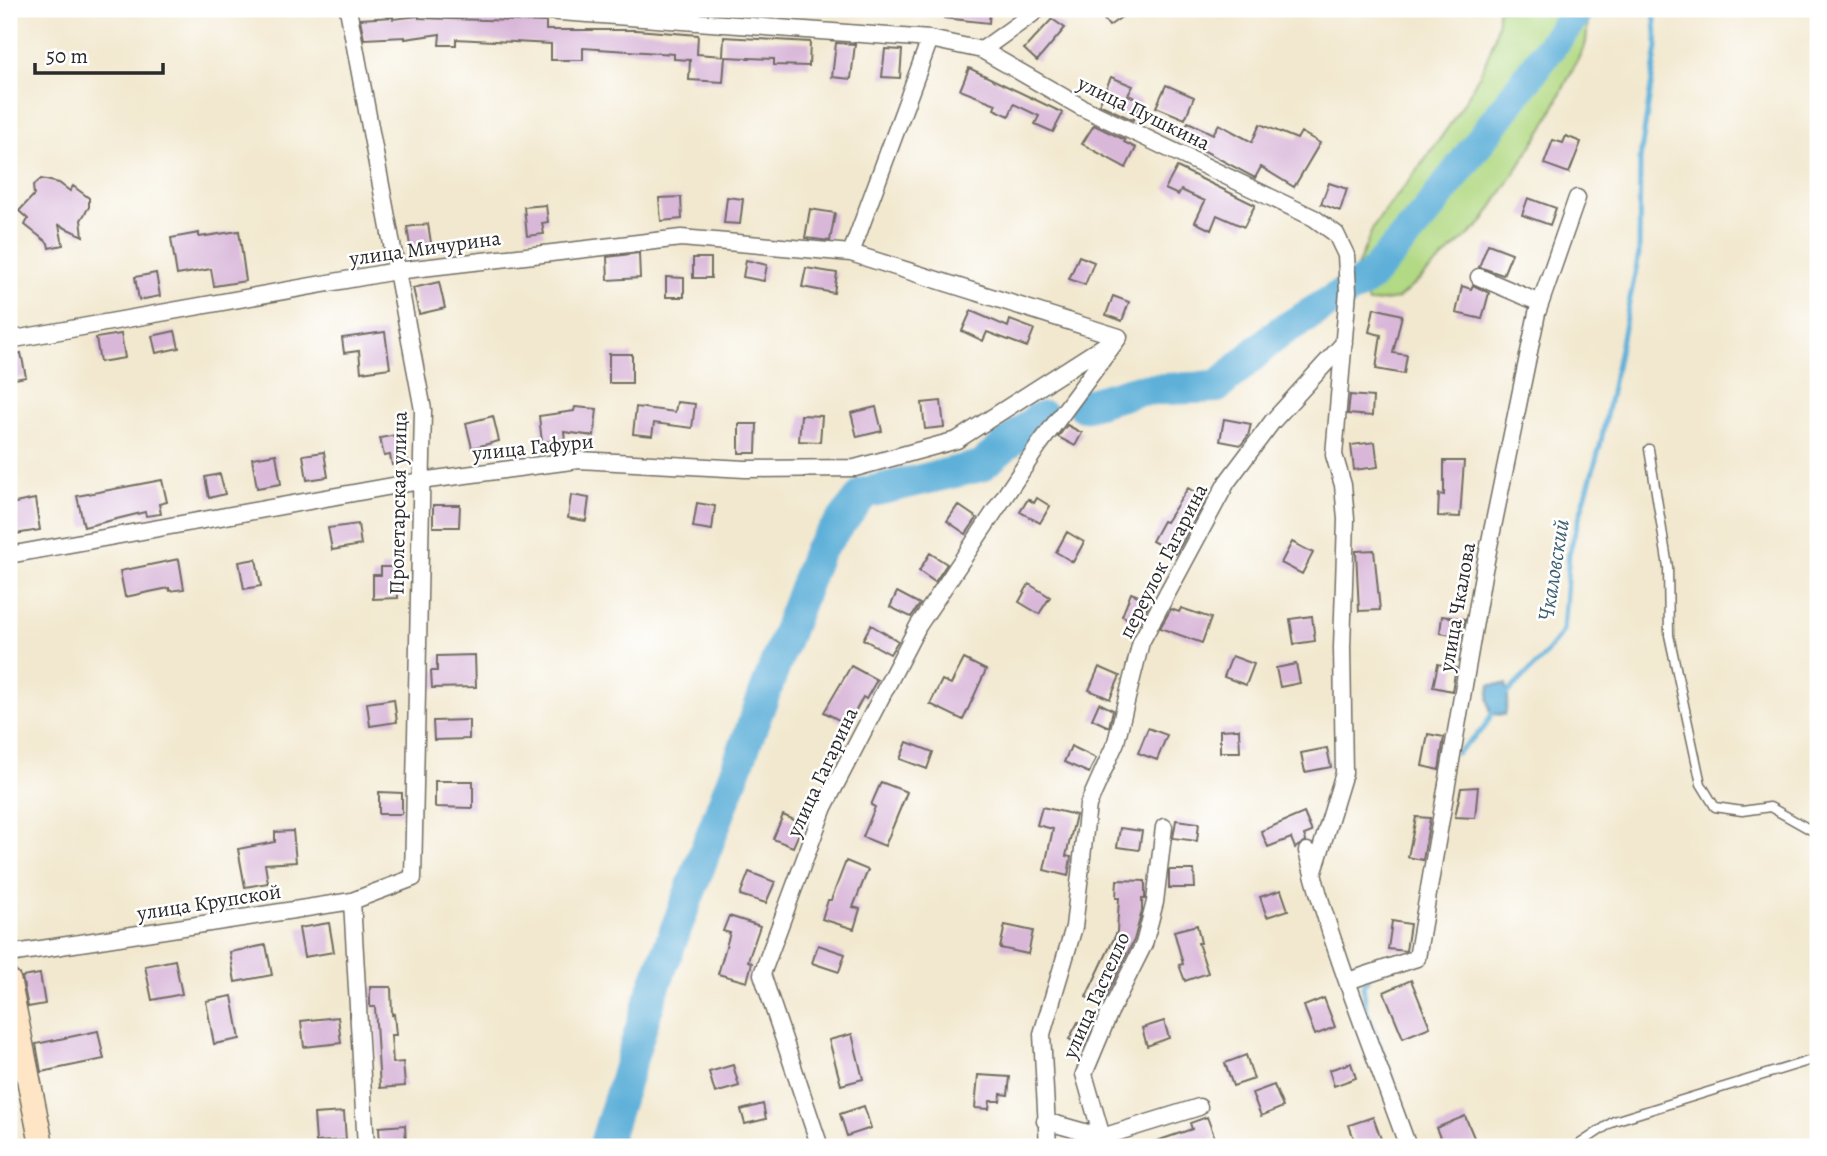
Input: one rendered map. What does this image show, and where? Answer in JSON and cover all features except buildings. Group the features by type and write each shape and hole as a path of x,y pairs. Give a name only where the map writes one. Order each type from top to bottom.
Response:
{"street":[{"name":"Пролетарская улица","path":"348,9 423,410 413,878"},
{"name":"улица Пушкина","path":"519,9 930,39 982,50 1081,107 1314,218 1336,234 1347,263 1349,290 1344,343"},
{"path":"982,50 1039,9"},
{"path":"850,253 930,39"},
{"name":"улица Чкалова","path":"1348,981 1417,958 1483,575 1540,303 1577,198"},
{"name":"улица Мичурина","path":"9,340 396,271 681,238 850,253 1119,337"},
{"path":"1479,277 1540,303"},
{"name":"улица Гагарина","path":"820,1147 762,974 824,807 918,626 1039,445 1119,337"},
{"name":"улица Гафури","path":"9,555 420,481 579,460 745,469 855,468 957,440 1119,337"},
{"path":"1313,875 1344,773 1342,648 1346,520 1343,485 1334,455 1344,343"},
{"name":"переулок Гагарина","path":"1048,1147 1042,1034 1074,927 1088,805 1116,742 1141,642 1227,482 1272,422 1344,343"},
{"name":"улица Гастелло","path":"1104,1142 1084,1074 1144,944 1155,902 1164,827"},
{"path":"1307,851 1348,981 1408,1147"},
{"name":"улица Крупской","path":"9,954 352,901 413,878"},
{"path":"352,901 366,1147"},
{"path":"9,981 42,1147"},
{"path":"1045,1121 1104,1142 1199,1107"}],"lane":[{"path":"1650,449 1668,567 1669,635 1702,784 1715,807 1742,811 1770,807 1818,834"},
{"path":"1575,1147 1614,1121 1818,1058"}],"green space":[{"path":"1498,9 1589,9 1586,43 1544,127 1482,223 1398,299 1368,303 1356,269 1370,235 1382,214 1435,146 1466,100 1490,52 1497,29"}],"water":[{"path":"1506,684 1508,699 1505,715 1491,714 1488,700 1490,685"}],"waterway":[{"path":"1083,406 1139,390 1217,387 1277,334 1369,278 1426,213 1579,9"},
{"name":"Чкаловский","path":"1503,697 1541,660 1563,631 1569,553 1600,446 1639,254 1640,159 1657,47 1654,9"},
{"path":"604,1147 653,990 818,551 864,493 981,466 1037,419 1045,417"},
{"name":"Чкаловский","path":"1457,753 1484,728 1495,708"},
{"name":"Чкаловский","path":"1368,979 1363,985 1366,1009 1417,1147"}]}
